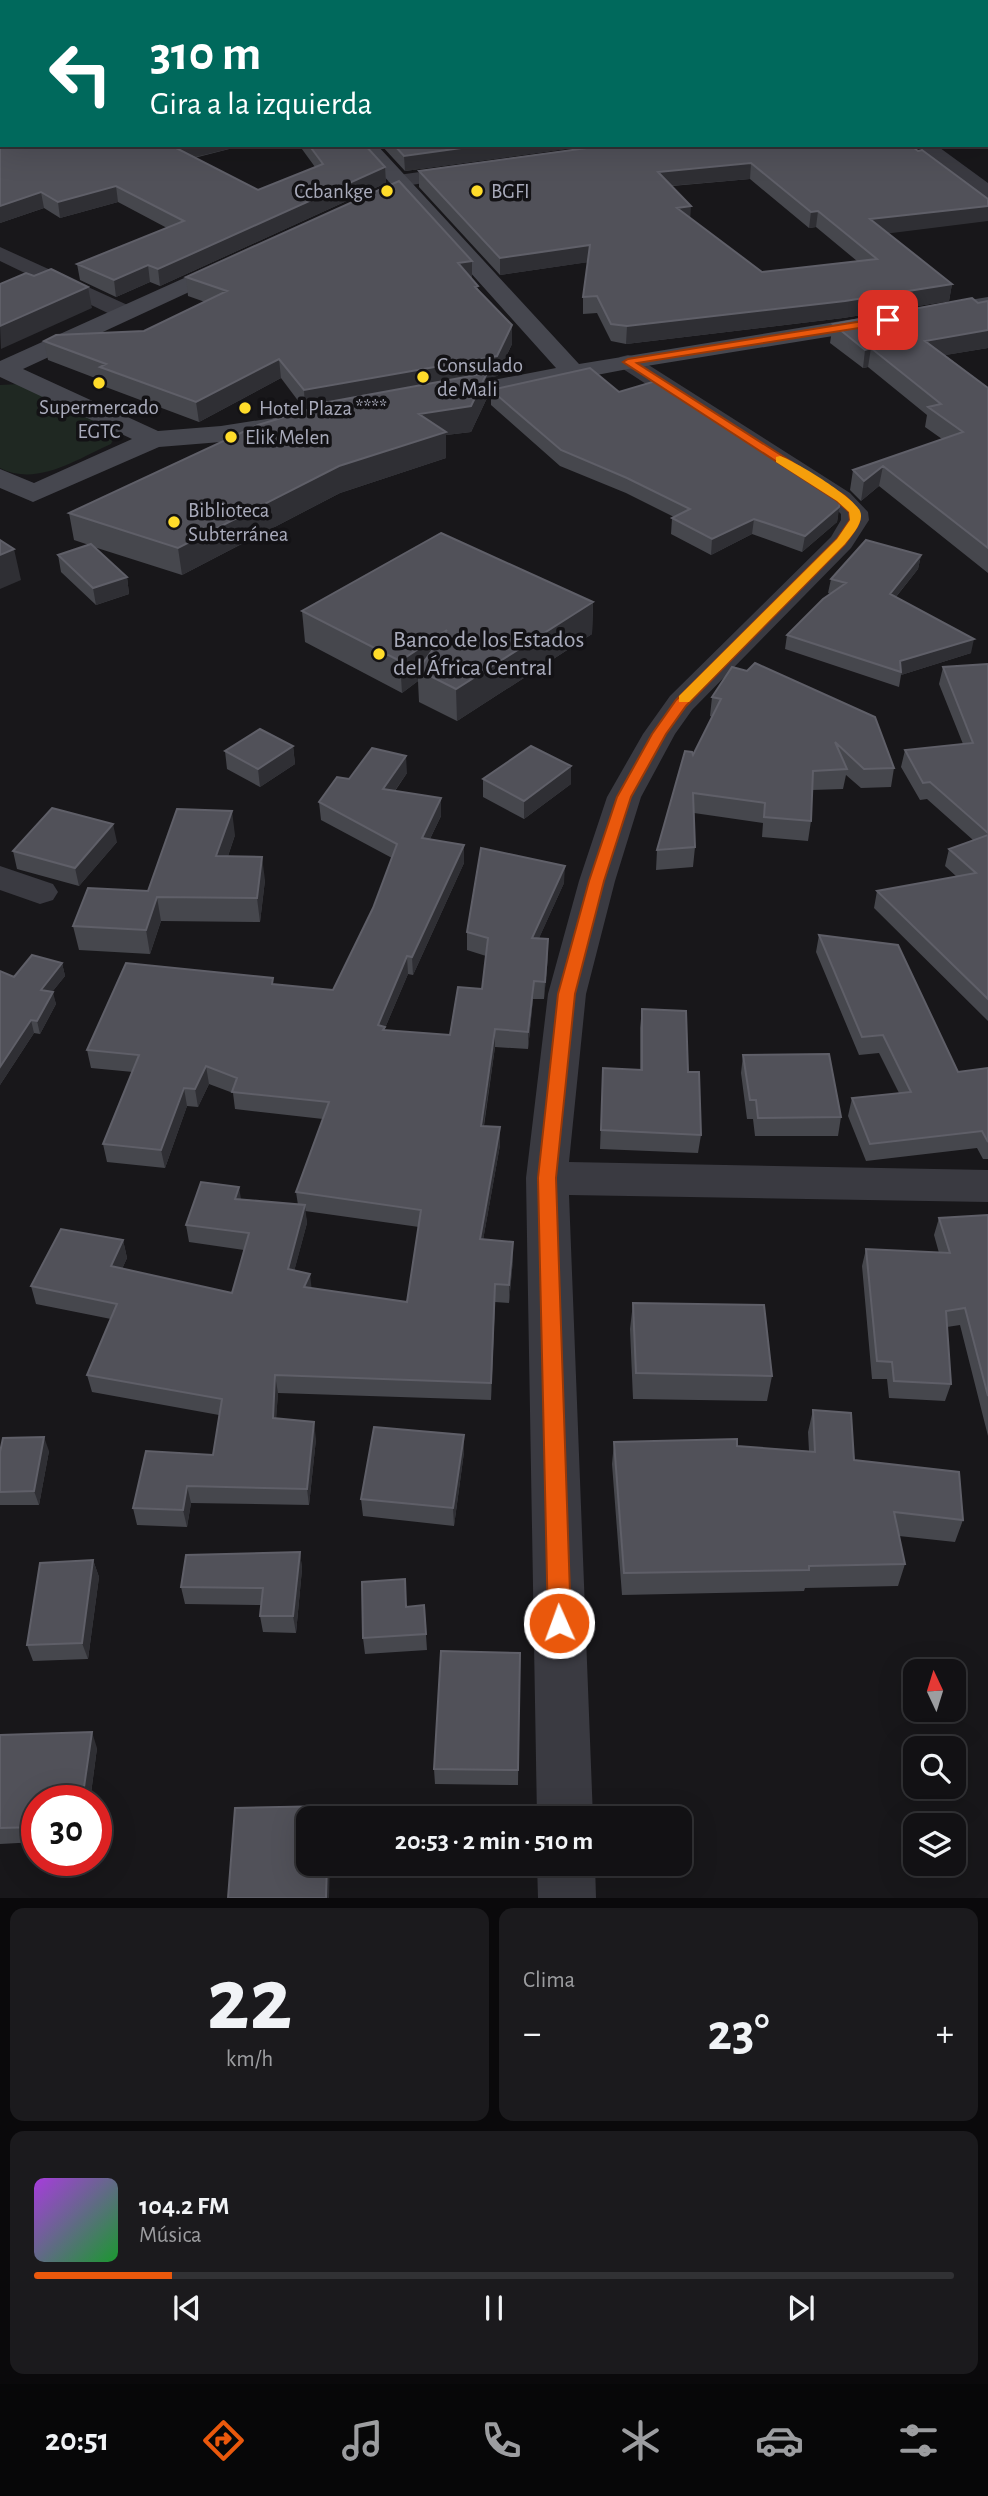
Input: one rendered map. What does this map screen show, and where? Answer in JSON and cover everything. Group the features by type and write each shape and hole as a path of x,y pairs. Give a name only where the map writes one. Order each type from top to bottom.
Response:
{"street":[{"path":"368,147 573,372"},
{"path":"927,147 988,192"},
{"path":"419,205 387,202 400,183 494,168"},
{"path":"2,370 259,251"},
{"path":"0,253 124,312"},
{"path":"409,402 628,362 988,304"},
{"path":"565,1806 547,1178 566,994 597,881 624,797 659,734 681,703 841,542 855,520 855,512 841,499 628,362"},
{"path":"2,370 154,439"},
{"path":"0,477 33,494 154,439 221,434 318,419"},
{"path":"0,877 40,892"},
{"path":"547,1178 988,1186"},
{"path":"566,1876 567,1898"}],"shaded area":[{"path":"21,384 118,429 111,444 57,469 42,473 14,473 0,468 0,385"}],"building":[{"path":"0,147 174,147 258,190 323,164 310,147 367,147 385,167 158,269 148,265 114,280 77,264 184,221 116,186 58,202 41,192 0,206"},
{"path":"396,147 469,147 404,156"},
{"path":"594,147 913,147 918,151 922,150 988,199 988,206 870,219 952,284 845,301 627,326 611,324 597,296 583,297 590,245 500,258 419,171","holes":["751,163 811,212 818,211 877,259 762,272 677,208 691,206 658,172"]},
{"path":"399,181 472,261 458,263 478,286 475,287 512,325 497,356 304,390 279,359 196,402 100,367 106,364 44,341 56,335 144,331 227,291 186,277"},
{"path":"51,269 88,287 0,326 0,284 26,273 34,276"},
{"path":"972,298 978,303 988,301 988,330 925,341 988,388 988,548 883,466 864,481 853,470 963,432 928,407 941,404 871,348 865,350 833,324"},
{"path":"590,368 619,392 659,380 716,416 711,418 833,491 841,499 839,507 805,536 754,519 712,539 672,518 690,509 561,450 491,390"},
{"path":"487,373 471,406 419,414 446,432 339,466 178,548 69,513 258,425 320,406 318,404"},
{"path":"441,533 593,602 456,689 418,670 447,630 400,661 302,611"},
{"path":"0,540 14,549 0,555"},
{"path":"866,540 921,555 890,594 974,639 900,661 901,672 787,635 823,599 846,583 831,579"},
{"path":"91,544 127,577 93,588 58,555"},
{"path":"755,663 875,717 894,768 864,769 835,742 847,769 813,771 811,821 764,817 765,803 693,793 695,847 657,850 685,751 692,752 693,755 721,699 712,697 732,667 747,671"},
{"path":"988,664 988,833 930,782 923,783 905,750 973,743 943,667"},
{"path":"260,729 293,746 258,769 225,751"},
{"path":"531,746 571,766 524,801 483,779"},
{"path":"372,748 406,756 383,789 441,798 422,838 464,845 412,957 407,956 378,1025 385,1027 383,1030 450,1035 458,987 482,989 488,938 467,932 481,848 565,866 532,938 548,939 545,982 534,981 528,1032 495,1029 481,1126 500,1127 480,1239 513,1242 509,1285 495,1284 491,1383 275,1375 273,1418 314,1422 307,1489 187,1486 183,1510 133,1508 146,1451 213,1455 222,1399 87,1375 117,1304 31,1286 61,1229 123,1240 111,1266 232,1293 249,1233 186,1225 201,1182 239,1187 235,1199 305,1205 288,1269 310,1274 304,1287 407,1302 421,1210 296,1192 329,1102 232,1092 237,1078 206,1066 195,1089 184,1088 161,1150 103,1144 139,1055 87,1050 126,963 273,978 272,984 333,990 373,908 397,844 319,802 337,777 349,779"},
{"path":"52,808 113,824 75,868 13,851"},
{"path":"177,809 232,811 216,856 262,857 257,898 157,897 146,930 73,926 88,888 148,891"},
{"path":"988,835 988,999 877,891 976,873 949,849"},
{"path":"819,935 898,945 958,1072 988,1068 988,1142 982,1131 870,1144 852,1098 911,1092 883,1035 862,1037"},
{"path":"32,955 62,963 41,990 53,992 37,1021 31,1020 0,1067 0,971 14,977"},
{"path":"642,1009 686,1011 688,1072 699,1072 701,1135 601,1130 603,1068 642,1070"},
{"path":"829,1054 841,1117 758,1118 756,1100 750,1100 743,1055"},
{"path":"988,1215 988,1396 965,1308 946,1311 951,1384 894,1381 892,1362 877,1361 866,1249 950,1253 939,1218"},
{"path":"633,1303 764,1305 772,1376 636,1373"},
{"path":"813,1410 851,1413 854,1460 959,1472 963,1520 894,1512 905,1564 809,1566 809,1570 624,1573 614,1442 737,1439 737,1446 815,1452"},
{"path":"374,1427 464,1435 453,1508 361,1499"},
{"path":"44,1437 34,1491 0,1492 0,1452 3,1438"},
{"path":"300,1552 293,1616 260,1616 263,1588 181,1587 186,1555"},
{"path":"93,1560 82,1643 27,1645 40,1563"},
{"path":"405,1579 406,1607 424,1605 426,1634 363,1638 362,1582"},
{"path":"441,1651 520,1653 518,1770 434,1769"},
{"path":"92,1732 84,1785 21,1785 21,1827 0,1828 0,1735"},
{"path":"296,1807 296,1876 327,1876 326,1898 228,1898 235,1808"}],"slow traffic":[{"path":"684,699 841,542 855,520 855,512 841,499 780,459"}],"place":[{"name":"Ccbankge","path":"387,191"},
{"name":"BGFI","path":"477,191"},
{"name":"Consulado de Mali","path":"423,377"},
{"name":"Supermercado EGTC","path":"99,383"},
{"name":"Hotel Plaza ****","path":"245,408"},
{"name":"Elik Melen","path":"231,437"},
{"name":"Biblioteca Subterránea","path":"174,522"},
{"name":"Banco de los Estados del África Central","path":"379,654"}],"route":[{"path":"559,1623 547,1178 566,994 597,881 624,797 659,734 681,703 841,542 855,520 855,512 841,499 628,362 888,320"}]}
